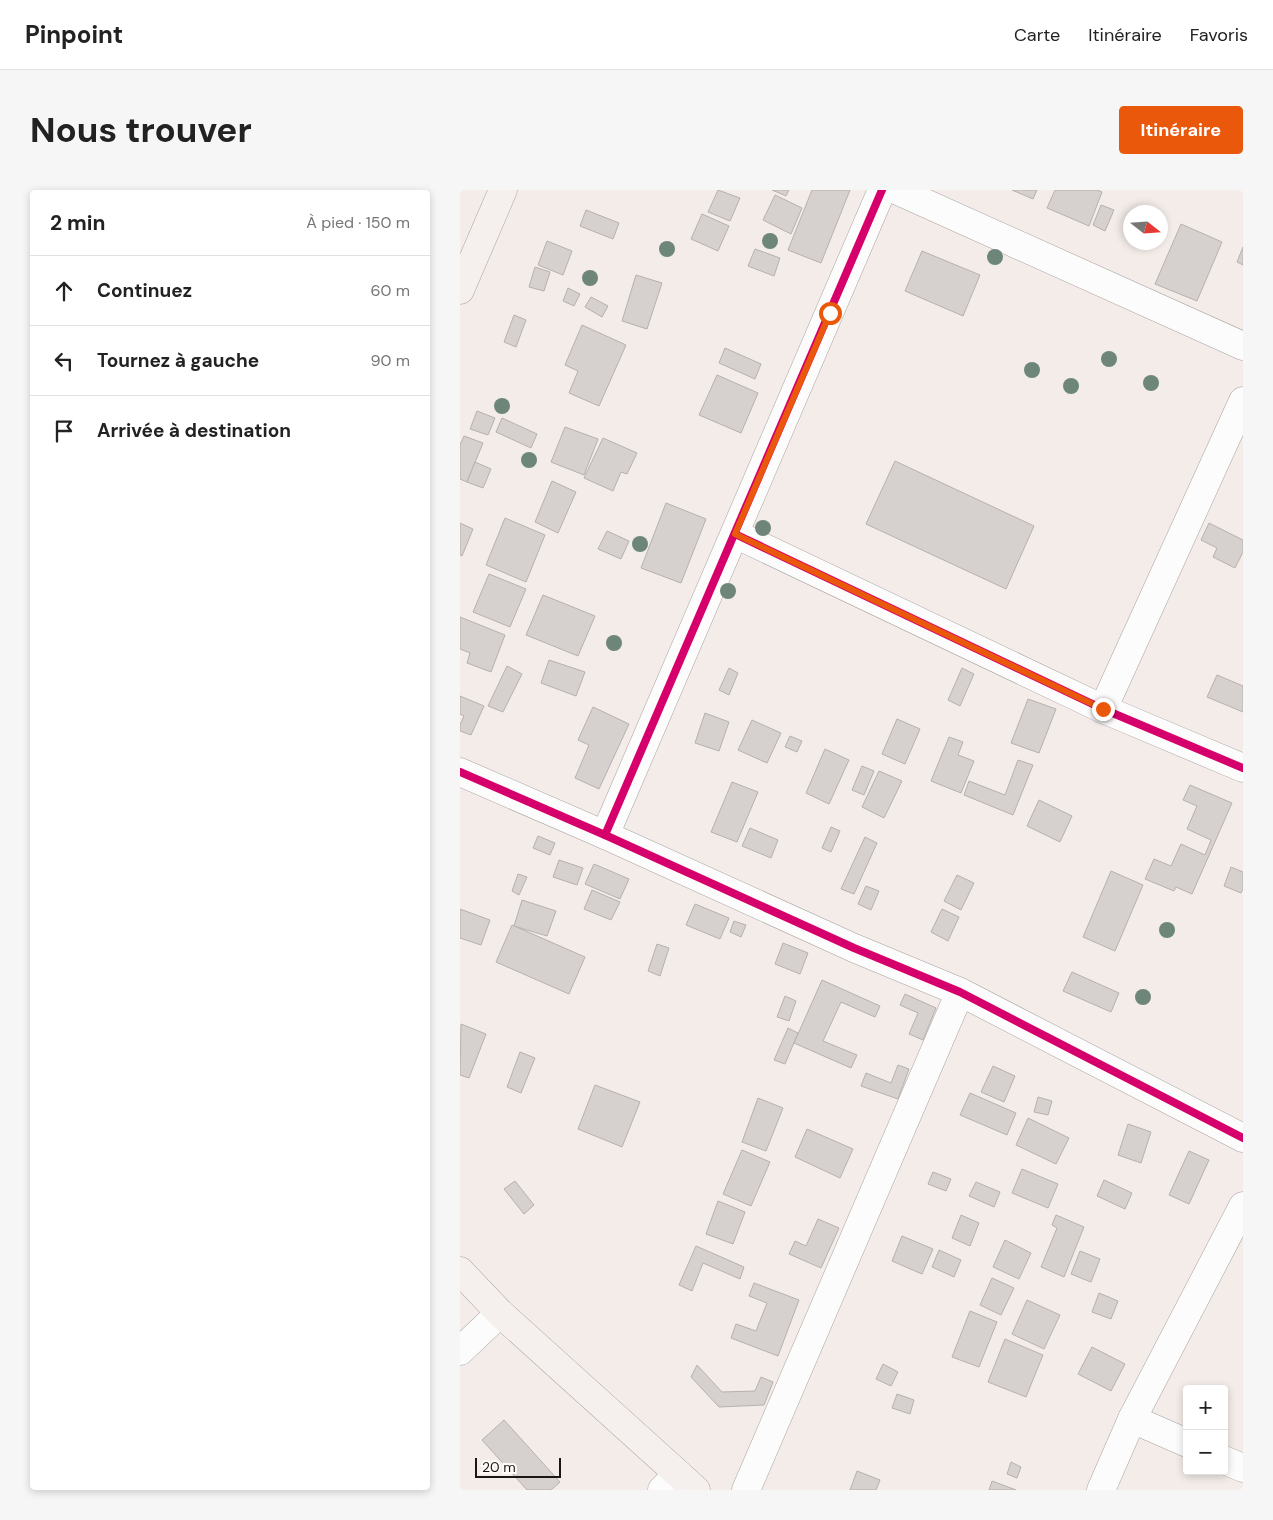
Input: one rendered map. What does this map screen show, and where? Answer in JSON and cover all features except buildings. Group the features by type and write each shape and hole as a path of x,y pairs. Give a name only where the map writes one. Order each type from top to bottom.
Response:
{"street":[{"path":"460,290 504,190"},
{"path":"605,835 882,190"},
{"path":"896,190 1243,346"},
{"path":"1103,709 1243,401"},
{"path":"735,534 1103,709 1243,768"},
{"path":"460,772 605,835 854,948 960,992 1243,1138"},
{"path":"746,1490 960,992"},
{"path":"1101,1490 1132,1418 1243,1206"},
{"path":"460,1271 679,1485"},
{"path":"460,1351 500,1312"},
{"path":"1132,1418 1183,1441"},
{"path":"1228,1462 1243,1468"}],"cycle path":[{"path":"605,835 882,190"},
{"path":"735,534 1103,709 1243,768"},
{"path":"460,772 605,835 854,948 960,992 1243,1138"}],"route":[{"path":"830,313 735,534 1103,709"}]}
